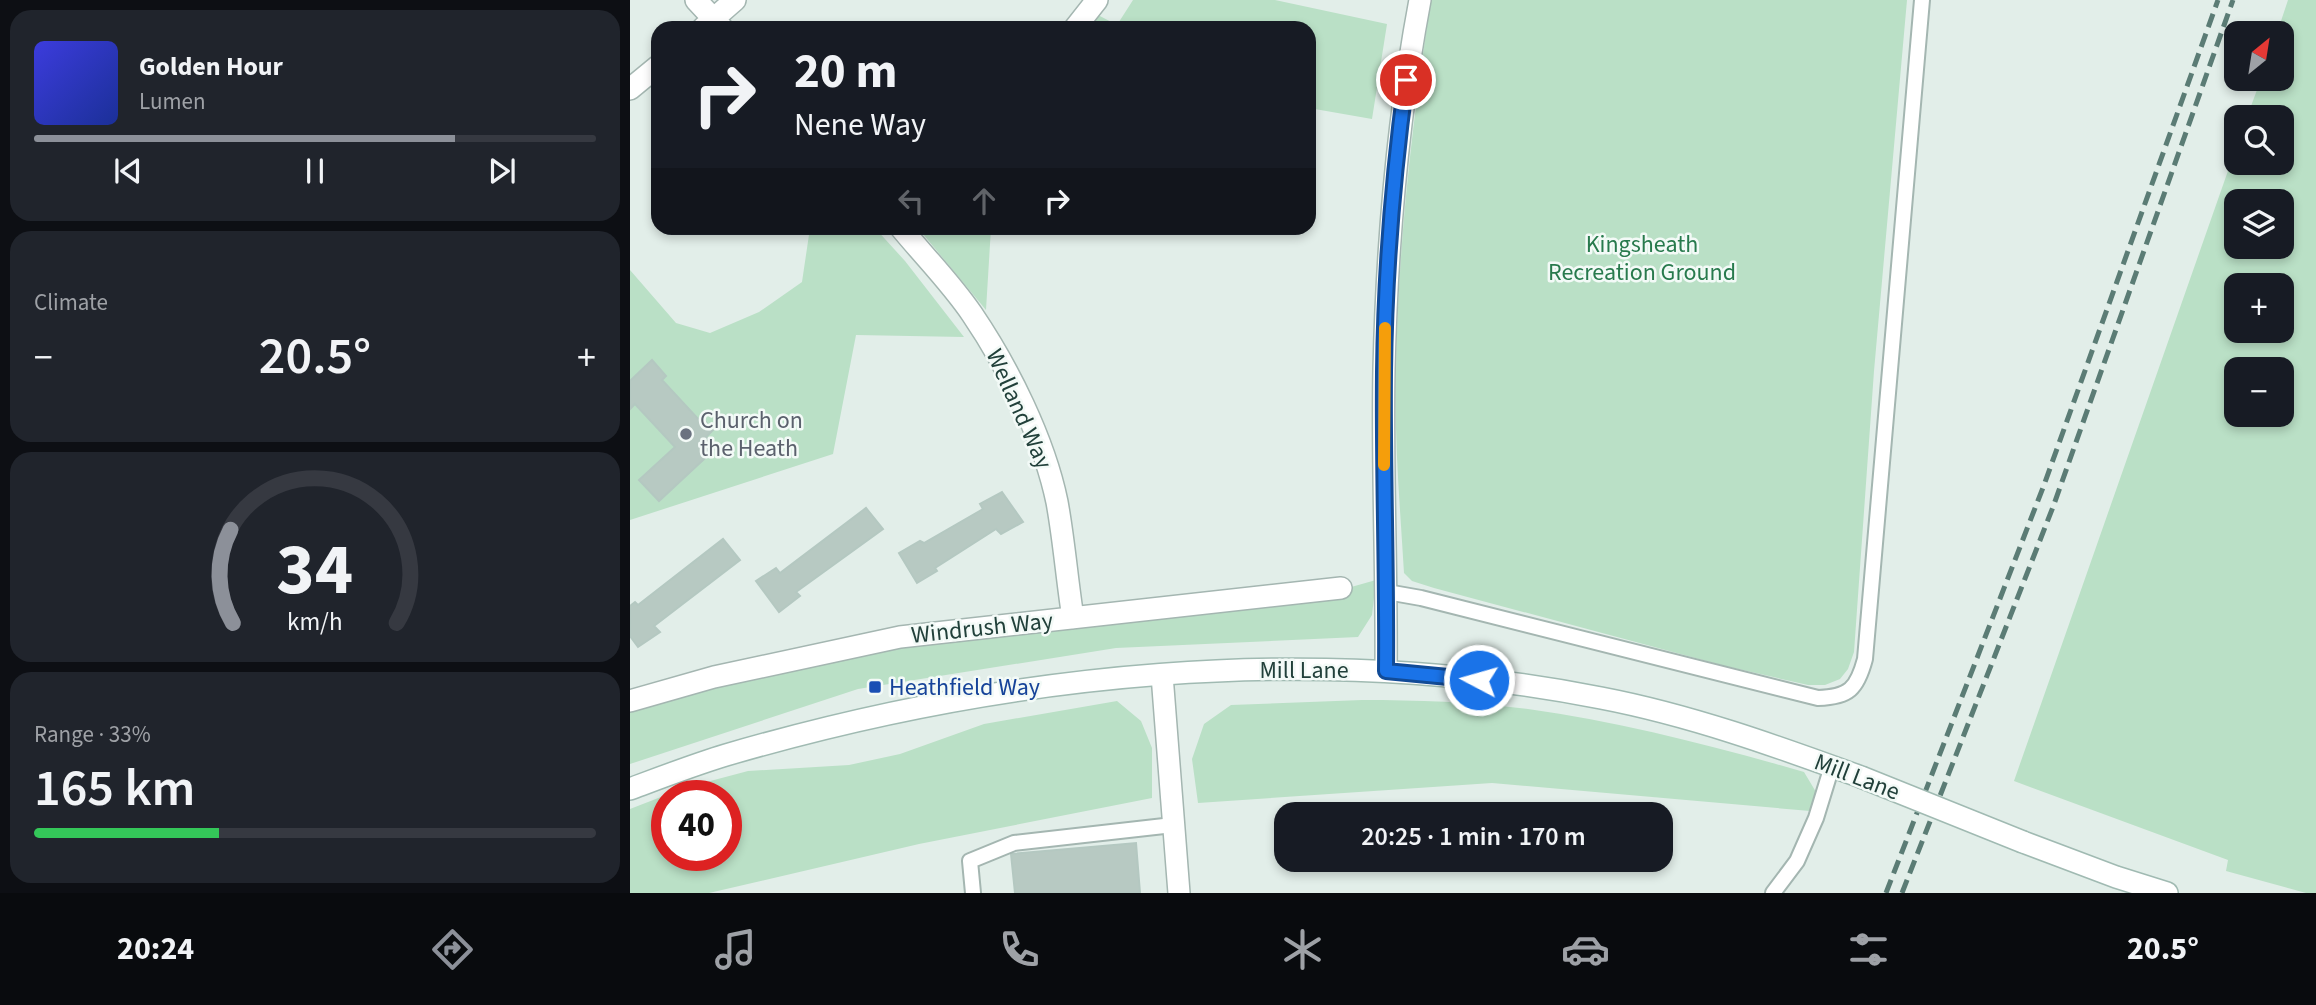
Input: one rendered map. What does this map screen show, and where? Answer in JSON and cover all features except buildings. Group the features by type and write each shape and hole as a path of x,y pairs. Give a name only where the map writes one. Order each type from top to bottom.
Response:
{"street":[{"path":"696,0 710,21"},
{"path":"716,21 734,0"},
{"path":"1080,21 1097,0"},
{"path":"1386,671 1384,446 1387,289 1399,134 1409,52 1420,0"},
{"path":"630,89 651,72"},
{"name":"Welland Way","path":"907,235 971,313 1029,418 1057,502 1073,618"},
{"name":"Windrush Way","path":"630,702 714,677 900,637 1341,588"},
{"name":"Mill Lane","path":"630,789 722,757 856,720 971,698 1162,675 1278,669 1386,671 1516,684 1602,698 1711,725 1832,766 2023,842 2167,893"},
{"path":"1162,675 1179,893"}],"lane":[{"path":"1387,592 1421,597 1818,698 1837,697 1851,690 1861,676 1865,659 1922,0"},
{"path":"1773,893 1797,861 1832,766"},
{"path":"973,893 970,861 1014,843 1173,825"}],"green space":[{"path":"1133,0 1275,0 1387,24 1372,119 1316,109 1316,21 1120,21"},
{"name":"Kingsheath Recreation Ground","path":"1431,0 1907,0 1874,371 1854,652 1848,669 1840,679 1825,685 1808,685 1725,666 1434,588 1412,581 1404,573 1396,422 1397,324 1407,185"},
{"path":"2288,0 2316,0 2316,893 2306,893 2226,871 2228,860 2014,781 2227,175 2294,175 2294,105 2251,105 2257,91 2294,91 2294,21 2281,21"},
{"path":"1098,15 1109,21 1094,21"},
{"path":"809,235 881,235 964,337 856,335 833,454 630,520 630,270 676,323 710,333 759,312 802,282"},
{"path":"924,235 991,235 986,310"},
{"path":"1376,580 1372,615 1358,637 1116,648 858,689 630,764 630,710 709,684 905,642 1330,593"},
{"path":"1362,700 1487,705 1598,721 1702,744 1804,772 1816,792 1810,811 1492,783 1198,803 1192,759 1204,724 1231,705"},
{"path":"1117,701 1141,721 1152,748 1152,798 919,844 709,893 630,893 630,809 651,801 651,871 742,871 742,780 714,780 748,771 849,765 900,754 984,724"}],"railway":[{"path":"1886,893 2044,485 2218,0"},
{"path":"1902,893 2053,507 2233,0"}],"slow traffic":[{"path":"1384,465 1385,328"}],"place":[{"name":"Church on the Heath","path":"686,434"},
{"name":"Heathfield Way","path":"875,687"}],"route":[{"path":"1406,80 1390,228 1384,372 1386,671 1479,680"}]}
